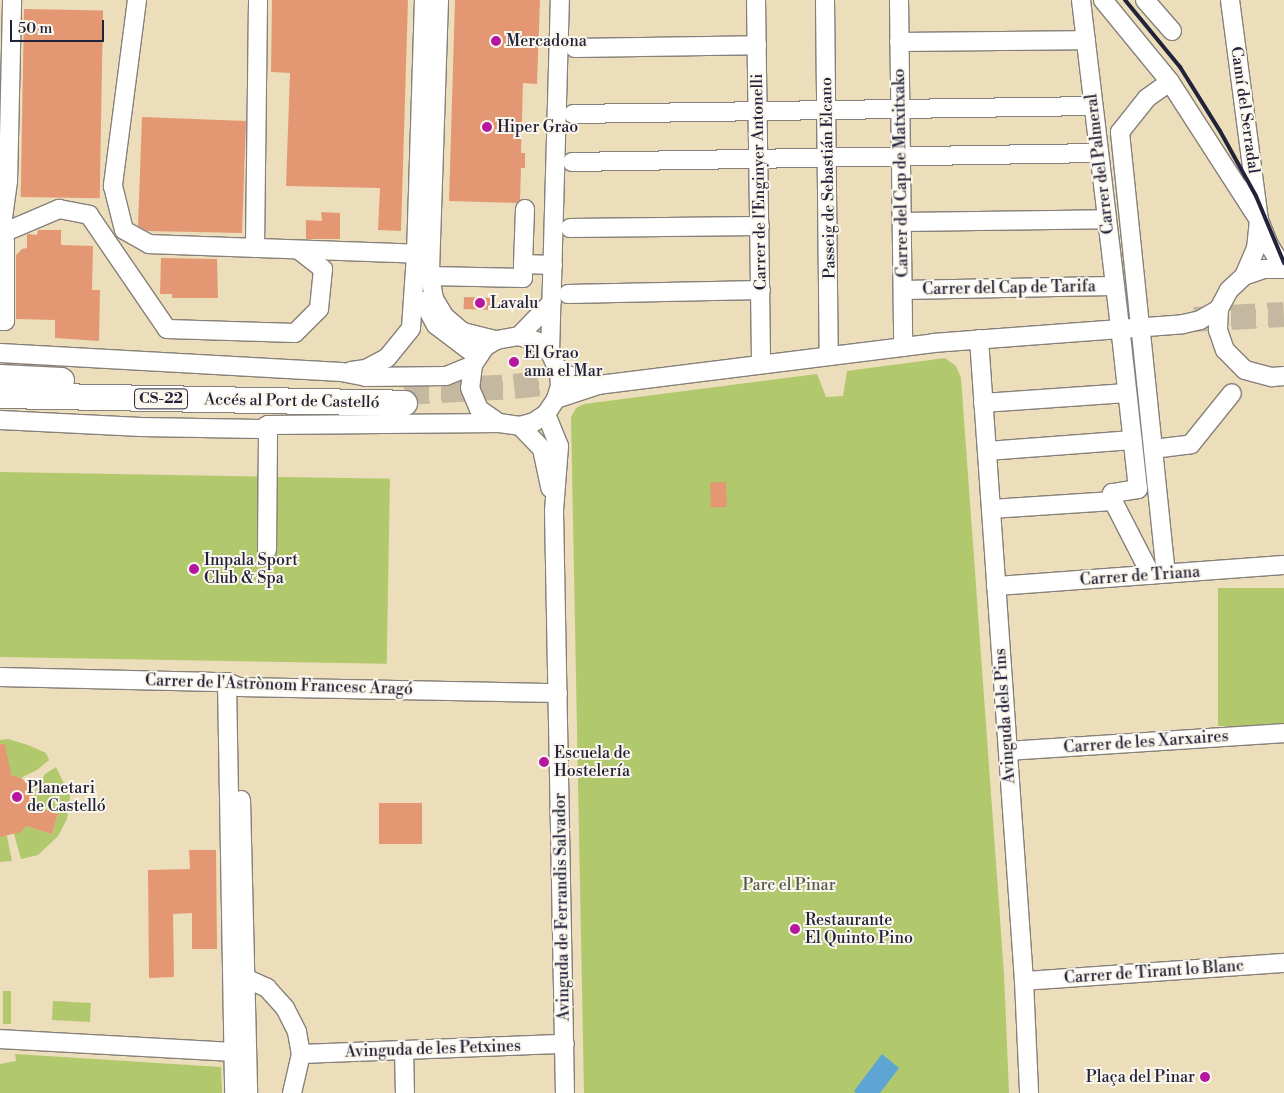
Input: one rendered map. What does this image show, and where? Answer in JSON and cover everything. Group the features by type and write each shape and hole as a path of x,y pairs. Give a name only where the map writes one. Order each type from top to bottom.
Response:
{"highway":[{"name":"Accés al Port de Castelló","path":"3,386 313,391 404,398"}],"street":[{"path":"0,321 5,321 2,235 12,0"},
{"path":"137,0 113,186 124,230 149,244 416,256"},
{"path":"255,248 258,0"},
{"path":"341,372 366,369 387,358 411,328 416,256 424,0"},
{"path":"0,420 181,428 260,429 268,425 499,423 520,426 534,422 546,414 556,399 560,386 559,372 550,353 536,342 519,336 496,340 463,332 446,317 434,299 430,276 439,0"},
{"path":"550,353 560,0"},
{"name":"Carrer de l'Enginyer Antonelli","path":"756,0 762,364"},
{"name":"Passeig de Sebastián Elcano","path":"825,0 830,356"},
{"name":"Carrer del Cap de Matxitxako","path":"899,0 903,346"},
{"name":"Carrer del Palmeral","path":"1081,0 1138,490 1112,493 1113,500"},
{"path":"1103,0 1170,82 1259,220"},
{"path":"1145,0 1172,31"},
{"name":"Camí del Serradal","path":"1230,0 1259,220 1256,248 1244,276"},
{"path":"900,42 1086,40"},
{"path":"575,48 757,46"},
{"name":"Carrer del Palmeral","path":"1158,574 1153,449 1120,132 1147,98 1170,82"},
{"path":"573,114 1094,106"},
{"path":"572,162 1099,153"},
{"path":"1103,185 1125,184"},
{"path":"2,235 59,209 89,215 167,329 295,332 319,309 324,269 299,250"},
{"path":"430,276 523,278 525,209"},
{"path":"902,222 1107,219"},
{"name":"Camí del Serradal","path":"1259,220 1270,245 1284,269"},
{"path":"570,228 760,226"},
{"path":"1111,252 1132,250"},
{"path":"416,256 423,303 436,324 475,361"},
{"path":"523,264 553,265"},
{"path":"1225,350 1218,330 1219,309 1229,290 1244,276 1264,269 1284,269"},
{"name":"Carrer del Cap de Tarifa","path":"903,290 1115,286"},
{"path":"568,294 760,290"},
{"path":"519,336 552,302"},
{"path":"1141,330 1200,320 1219,309"},
{"path":"556,399 598,385 903,346 1082,332 1091,337 1120,331 1141,330 1196,331 1206,334 1245,370 1280,381"},
{"name":"Avinguda dels Pins","path":"979,339 1024,981 1029,1093"},
{"path":"0,353 341,372 366,377 446,376 475,361 496,340"},
{"path":"475,361 470,388 479,409 499,423"},
{"path":"559,372 598,385"},
{"path":"983,403 1127,393"},
{"path":"1153,449 1191,444 1232,393"},
{"path":"456,423 479,409"},
{"name":"Avinguda de Ferrandis Salvador","path":"546,414 559,446 554,511 566,1093"},
{"path":"1130,417 1150,416"},
{"path":"267,550 268,425"},
{"name":"Avinguda de Ferrandis Salvador","path":"520,426 542,449 554,511"},
{"path":"987,451 1133,440"},
{"path":"991,509 1113,500 1158,574"},
{"name":"Carrer de Triana","path":"996,586 1284,565"},
{"name":"Carrer de l'Astrònom Francesc Aragó","path":"0,677 558,693"},
{"path":"233,684 239,977 248,1093"},
{"name":"Carrer de les Xarxaires","path":"1008,750 1284,733"},
{"name":"Carrer de Tirant lo Blanc","path":"1024,981 1284,963"},
{"path":"234,1093 234,1052 239,977"},
{"path":"239,977 267,988 285,1008 297,1032 301,1054 292,1093"},
{"path":"0,1039 234,1052"},
{"name":"Avinguda de les Petxines","path":"301,1054 565,1044"},
{"path":"404,1050 405,1093"}],"green space":[{"name":"Parc el Pinar","path":"945,358 956,366 961,378 1004,974 1009,1093 584,1093 571,417 576,408 584,404 817,374 826,397 843,396 847,371"},
{"name":"Impala Sport Club & Spa","path":"0,472 390,479 387,664 0,657"},
{"path":"1218,588 1284,588 1284,726 1218,726"},
{"path":"8,739 46,753 49,760 37,770 21,778 11,775 0,752 0,740"},
{"path":"56,767 70,796 67,819 58,836 38,855 21,859 14,834 26,826 52,834 58,814 36,807 33,793 45,774"},
{"path":"0,836 7,836 12,861 0,862"},
{"path":"3,991 11,991 11,1024 3,1024"},
{"path":"53,1001 91,1003 90,1022 52,1020"},
{"path":"15,1054 221,1067 222,1093 0,1093 0,1064 16,1061"}],"water":[{"path":"882,1054 899,1068 880,1093 856,1093 854,1091"}],"building":[{"path":"272,0 408,0 401,231 378,230 380,188 286,186 290,73 271,72"},
{"path":"455,0 540,0 537,84 523,83 521,153 525,153 525,168 521,168 520,200 516,203 449,201"},
{"path":"24,9 103,10 100,198 21,197"},
{"path":"142,117 246,121 242,233 147,231 138,226"},
{"path":"321,212 340,213 340,239 306,239 306,220 322,221"},
{"path":"38,230 61,230 61,245 93,246 92,290 100,290 99,341 55,338 55,320 16,319 16,255 22,249 27,248 27,234 37,235"},
{"path":"161,258 217,259 218,298 172,298 172,294 160,294"},
{"name":"Lavalu","path":"464,297 496,298 496,310 464,309"},
{"path":"726,482 727,507 711,508 710,483"},
{"name":"Planetari de Castelló","path":"0,744 5,744 11,775 21,778 29,785 36,807 58,814 52,834 26,826 21,832 0,837"},
{"path":"379,803 422,803 422,844 379,844"},
{"path":"189,850 216,850 217,949 192,949 192,913 173,914 174,977 149,978 148,870 190,869"}],"tunnel":[{"path":"1194,319 1284,314"},
{"path":"404,392 514,386 585,378"}],"railway":[{"path":"1125,0 1180,67 1220,131 1256,196 1284,263"}],"place":[{"name":"Mercadona","path":"496,41"},
{"name":"Hiper Grao","path":"487,127"},
{"name":"Lavalu","path":"480,303"},
{"name":"El Grao ama el Mar","path":"514,362"},
{"name":"Impala Sport Club & Spa","path":"194,569"},
{"name":"Escuela de Hostelería","path":"544,762"},
{"name":"Planetari de Castelló","path":"17,797"},
{"name":"Restaurante El Quinto Pino","path":"795,929"},
{"name":"Plaça del Pinar","path":"1205,1077"}]}
